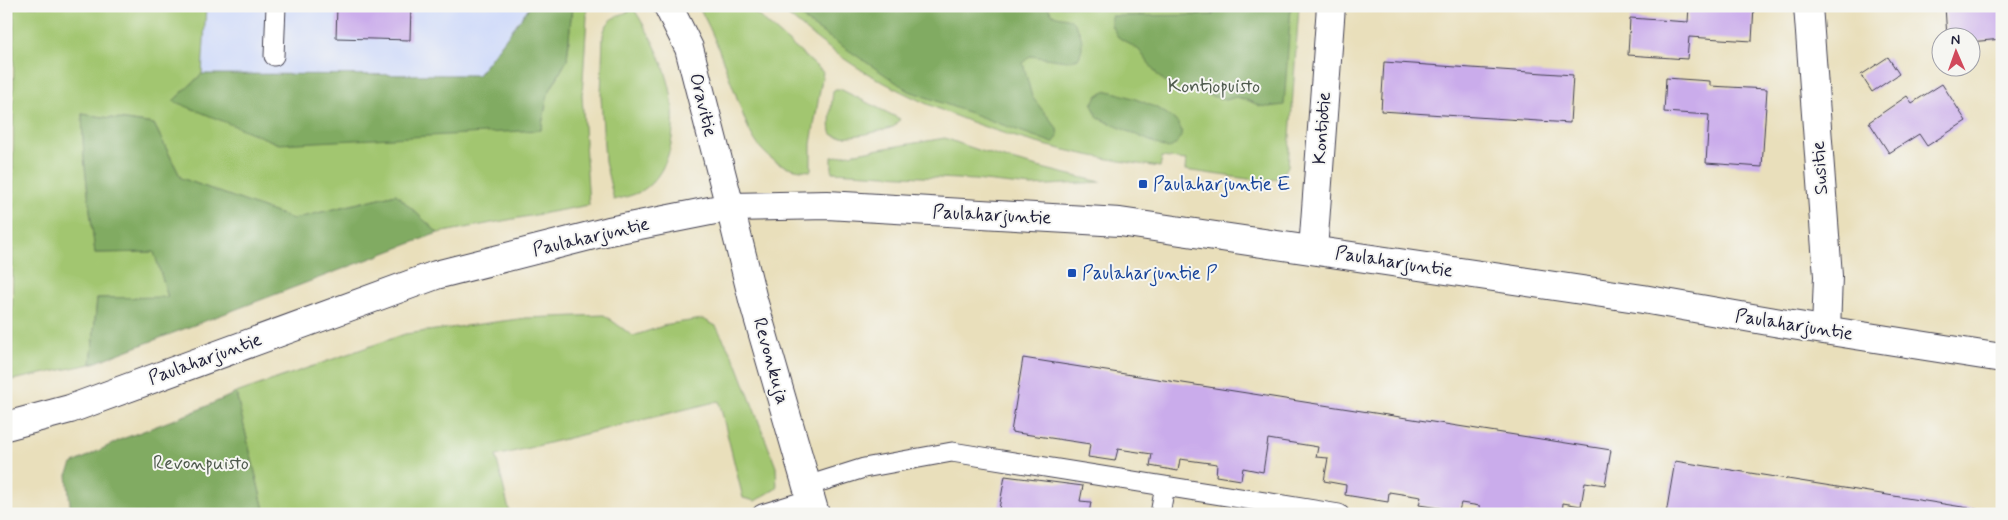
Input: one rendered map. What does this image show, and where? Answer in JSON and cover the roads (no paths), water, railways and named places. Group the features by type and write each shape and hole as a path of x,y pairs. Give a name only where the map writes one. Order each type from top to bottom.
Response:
{"street":[{"name":"Oravitie","path":"668,6 689,48 730,207"},
{"name":"Kontiotie","path":"1314,250 1331,6"},
{"name":"Susitie","path":"1808,6 1827,260 1826,330"},
{"name":"Paulaharjuntie","path":"6,426 70,409 436,275 609,231 730,207 827,205 1120,222 1642,299 2002,358"},
{"name":"Revonkuja","path":"730,207 753,300 811,500"}],"lane":[{"path":"274,56 276,6"},
{"path":"762,514 811,500 864,468 952,452 1338,514"},
{"path":"1160,514 1164,486"}],"place":[{"name":"Paulaharjuntie E","path":"1143,184"},
{"name":"Paulaharjuntie P","path":"1072,273"}],"park label":[{"name":"Kontiopuisto","path":"1214,86"},
{"name":"Revonpuisto","path":"201,463"}]}
